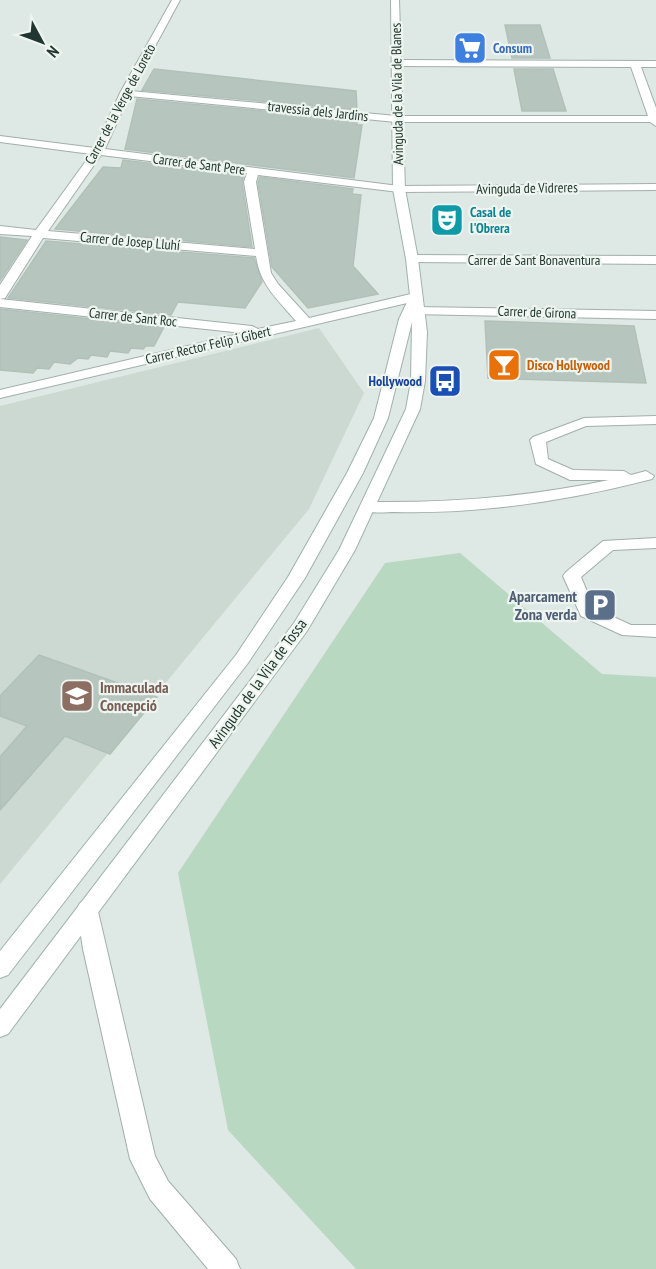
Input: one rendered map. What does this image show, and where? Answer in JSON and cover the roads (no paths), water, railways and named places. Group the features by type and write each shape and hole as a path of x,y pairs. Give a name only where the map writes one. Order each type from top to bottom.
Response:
{"street":[{"name":"Carrer de la Verge de Loreto","path":"0,295 39,233 98,152 126,93 176,0"},
{"name":"Avinguda de la Vila de Blanes","path":"395,0 399,189"},
{"path":"397,63 656,64"},
{"path":"635,63 656,120"},
{"name":"travessia dels Jardins","path":"126,93 396,119 656,120"},
{"name":"Carrer de Sant Pere","path":"0,139 399,189"},
{"path":"253,171 250,182 267,279 305,322"},
{"name":"Avinguda de Vidreres","path":"399,189 656,187"},
{"name":"Avinguda de la Vila de Tossa","path":"0,1027 301,627 347,550 368,507 413,409 418,381 420,332 412,259 399,189"},
{"name":"Carrer de Josep Lluhí","path":"0,230 261,253"},
{"name":"Carrer de Sant Bonaventura","path":"412,259 656,260"},
{"name":"Carrer de Sant Roc","path":"0,303 265,332"},
{"name":"Avinguda de la Vila de Tossa","path":"0,968 242,659 296,578 355,473 381,418 406,319 416,304"},
{"name":"Carrer Rector Felip i Gibert","path":"0,394 305,322 416,304"},
{"name":"Carrer de Girona","path":"416,304 509,311 656,315"},
{"path":"651,476 570,475 541,461 538,440 584,422 656,420"},
{"path":"368,507 457,508 590,491 651,476"},
{"path":"656,543 609,545 572,576 587,612 628,631 656,631"},
{"path":"88,909 94,949 143,1159 159,1190 226,1269"}],"place":[{"name":"Consum","path":"470,48"},
{"name":"Casal de l'Obrera","path":"447,220"},
{"name":"Disco Hollywood","path":"504,365"},
{"name":"Hollywood","path":"445,381"},
{"name":"Aparcament Zona verda","path":"600,605"},
{"name":"Immaculada Concepció","path":"77,696"}]}
